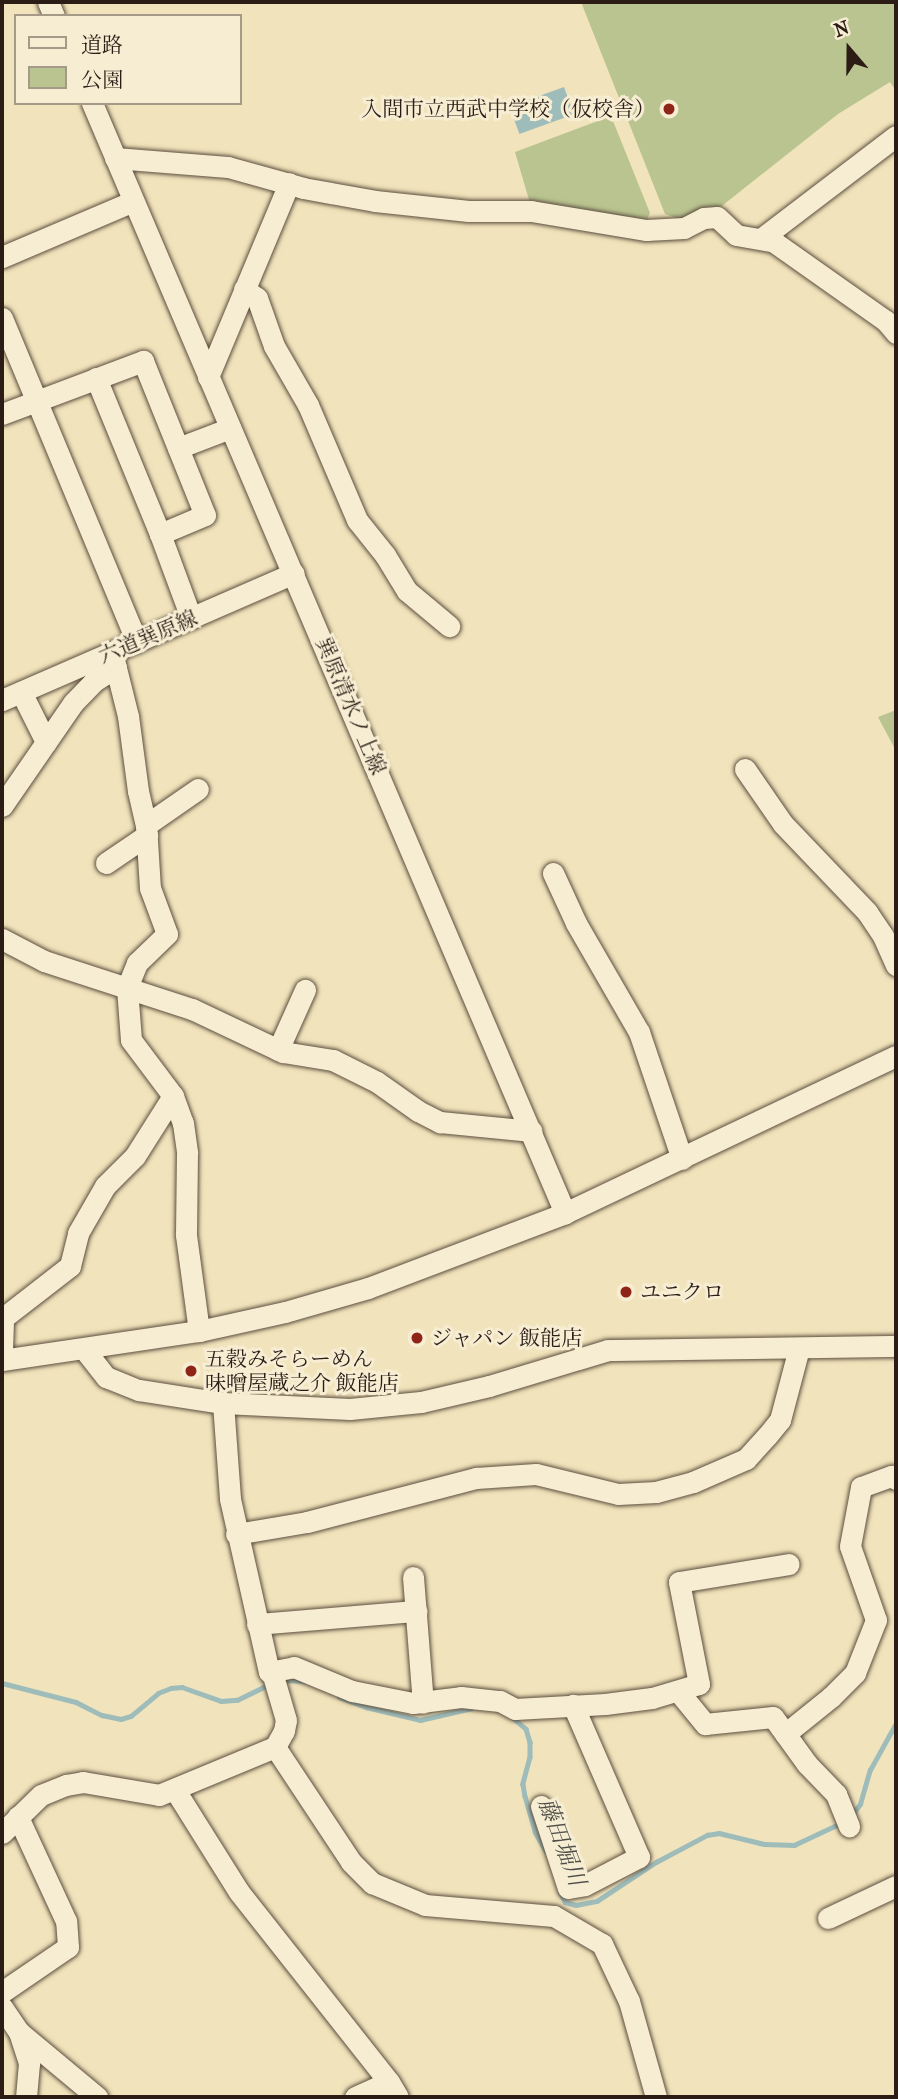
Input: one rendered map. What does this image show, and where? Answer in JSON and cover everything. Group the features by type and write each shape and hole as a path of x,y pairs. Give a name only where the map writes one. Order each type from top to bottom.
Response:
{"street":[{"name":"巽原清水ノ上線","path":"93,105 565,1213"},
{"path":"762,238 896,135"},
{"path":"115,158 228,167 303,188 375,201 467,211 531,211 646,229 684,228 704,218 717,218 736,235 774,242 886,321 896,333"},
{"path":"208,377 289,183"},
{"path":"2,257 134,201"},
{"path":"244,289 257,298 274,346 309,405 357,520 391,563 407,591 449,626"},
{"path":"2,318 6,340 35,400 137,642"},
{"path":"2,414 143,361 205,515 160,534"},
{"path":"96,378 191,618"},
{"path":"178,449 230,428"},
{"name":"六道巽原線","path":"12,696 114,660 137,642 294,573"},
{"path":"2,806 81,693 114,660"},
{"path":"114,660 147,830 150,888 167,934 137,963 127,988 131,1040 173,1096 183,1123 186,1143 186,1234 199,1331"},
{"path":"12,696 46,742"},
{"path":"745,769 783,824 867,912 883,936 896,965"},
{"path":"106,863 198,789"},
{"path":"554,873 576,923 639,1032 682,1159"},
{"path":"2,939 44,961 192,1009 278,1050 333,1060 377,1082 418,1111 440,1122 532,1131"},
{"path":"278,1050 305,990"},
{"path":"2,1360 199,1331 285,1312 368,1288 565,1213 896,1056"},
{"path":"2,1350 3,1318 70,1266 78,1233 105,1186 135,1156 173,1096"},
{"path":"84,1349 94,1365 121,1385 223,1403 350,1409 421,1402 475,1390 608,1350 799,1348 893,1341"},
{"path":"236,1534 307,1522 476,1478 536,1474 618,1494 656,1492 693,1482 746,1458 780,1420 799,1348"},
{"path":"2,1833 41,1795 66,1784 83,1782 159,1795 275,1747 284,1731 286,1720 257,1624 236,1534 230,1499 223,1403"},
{"path":"785,1734 831,1697 855,1673 876,1620 850,1546 861,1487 892,1476 896,1479"},
{"path":"274,1678 294,1667 352,1691 423,1703 461,1697 500,1701 515,1709 605,1704 678,1691 699,1684 679,1582 789,1564"},
{"path":"413,1577 423,1703"},
{"path":"257,1624 416,1611"},
{"path":"678,1691 705,1724 773,1717 807,1764 836,1794 846,1818"},
{"path":"541,1806 568,1888 585,1885 639,1857 573,1705"},
{"path":"275,1747 351,1862 372,1883 425,1905 554,1916 602,1944 629,2001 656,2097"},
{"path":"175,1790 239,1892 393,2090 355,2097"},
{"path":"2,1992 68,1947 66,1921 18,1817"},
{"path":"828,1918 896,1886"},
{"path":"2,2007 19,2032 97,2097"},
{"path":"19,2032 29,2063 26,2097"}],"green space":[{"name":"入間市立西武中学校（仮校舎）","path":"581,2 896,2 896,91 890,82 838,114 713,213 685,221 665,214"},
{"path":"611,116 650,213 645,224 536,206 529,200 515,152"},
{"path":"896,710 896,751 878,717"}],"water":[{"path":"564,87 574,114 519,134 509,107"}],"waterway":[{"name":"藤田堀川","path":"280,1680 306,1681"},
{"name":"藤田堀川","path":"2,1683 76,1702 102,1715 121,1719 131,1716 158,1693 171,1688 182,1687 221,1701 237,1700 268,1685"},
{"name":"藤田堀川","path":"339,1697 366,1707 420,1720 472,1708"},
{"name":"藤田堀川","path":"513,1718 526,1729 530,1742 530,1757 523,1784 535,1832 546,1851"},
{"name":"藤田堀川","path":"851,1816 860,1804 870,1770 896,1723"},
{"name":"藤田堀川","path":"560,1892 565,1902 576,1905 597,1901 656,1862 707,1835 719,1833 764,1844 794,1845 841,1823"}],"place":[{"name":"入間市立西武中学校（仮校舎）","path":"669,109"},
{"name":"ユニクロ","path":"626,1292"},
{"name":"ジャパン 飯能店","path":"417,1338"},
{"name":"五穀みそらーめん 味噌屋蔵之介 飯能店","path":"191,1371"}]}
